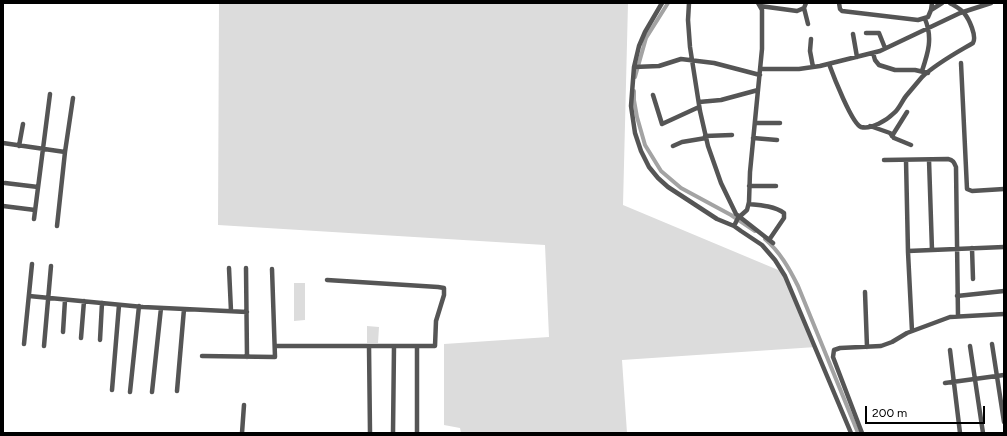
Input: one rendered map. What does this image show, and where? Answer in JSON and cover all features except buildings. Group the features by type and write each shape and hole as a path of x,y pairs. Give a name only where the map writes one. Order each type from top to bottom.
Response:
{"street":[{"path":"662,3 645,32 639,46 636,67 631,106 635,133 641,151 649,167 668,187 718,219 737,220 771,242 784,218 784,213 771,208 749,204"},
{"path":"689,3 688,20 699,105 706,137 721,183 736,214 740,231 762,245 775,260 785,276 851,433"},
{"path":"839,3 840,10 842,11 918,20 925,19 930,14 932,3"},
{"path":"931,10 942,3"},
{"path":"829,64 838,87 860,127 870,126 884,120 894,113 923,77 941,62 973,43 975,40 975,34 964,12 950,3"},
{"path":"760,69 799,69 829,64 856,57 885,48 964,12 991,3"},
{"path":"737,220 747,210 749,204 749,186 760,75 762,37 762,10 759,5"},
{"path":"759,5 797,11 805,5 808,24"},
{"path":"922,71 929,48 929,28 925,19"},
{"path":"866,33 879,33 885,48"},
{"path":"853,34 856,57"},
{"path":"811,39 810,51 813,67"},
{"path":"873,52 875,60 879,65 895,70 922,71 928,73"},
{"path":"636,67 659,66 682,59 692,59 760,75"},
{"path":"961,63 968,189 972,191 1004,189"},
{"path":"653,95 662,124 699,105 758,90"},
{"path":"34,219 50,94"},
{"path":"56,226 73,98"},
{"path":"892,136 907,112"},
{"path":"755,123 780,123"},
{"path":"19,146 23,124"},
{"path":"870,126 890,133 894,138 911,145"},
{"path":"672,146 682,142 706,137 732,134"},
{"path":"753,138 777,140"},
{"path":"3,143 65,152"},
{"path":"884,160 952,160 956,167 958,316"},
{"path":"906,160 912,331"},
{"path":"929,160 932,250"},
{"path":"5,183 38,187"},
{"path":"749,186 776,186"},
{"path":"3,206 35,210"},
{"path":"908,251 1004,247"},
{"path":"972,248 972,279"},
{"path":"24,344 32,264"},
{"path":"44,346 51,266"},
{"path":"229,268 230,311"},
{"path":"246,268 247,357"},
{"path":"202,356 275,357 272,269"},
{"path":"275,346 435,346 436,321 444,295 444,288 327,280"},
{"path":"957,296 1004,291"},
{"path":"865,292 867,347"},
{"path":"29,296 119,305 246,312"},
{"path":"63,332 65,300"},
{"path":"81,338 84,301"},
{"path":"100,340 102,303"},
{"path":"112,390 119,305"},
{"path":"130,392 139,306"},
{"path":"152,392 161,308"},
{"path":"177,391 184,309"},
{"path":"862,433 832,357 834,350 840,348 881,346 934,322 958,316 1004,314"},
{"path":"992,344 1004,422"},
{"path":"369,346 370,433"},
{"path":"393,433 394,346"},
{"path":"417,346 417,433"},
{"path":"970,346 983,433"},
{"path":"950,350 960,433"},
{"path":"945,383 1004,375"},
{"path":"242,433 244,405"}],"shaded area":[{"path":"219,3 628,3 623,205 783,272 816,347 622,360 627,433 461,433 460,428 444,425 444,344 549,337 545,245 218,225"},
{"path":"294,283 305,283 305,320 294,321"},
{"path":"367,326 379,327 378,343 367,343"}],"waterway":[{"path":"635,77 646,38 668,3"},
{"path":"634,91 637,117 645,145 661,171 681,188 731,215 755,231"},
{"path":"765,239 784,261 798,286 858,433"}]}
